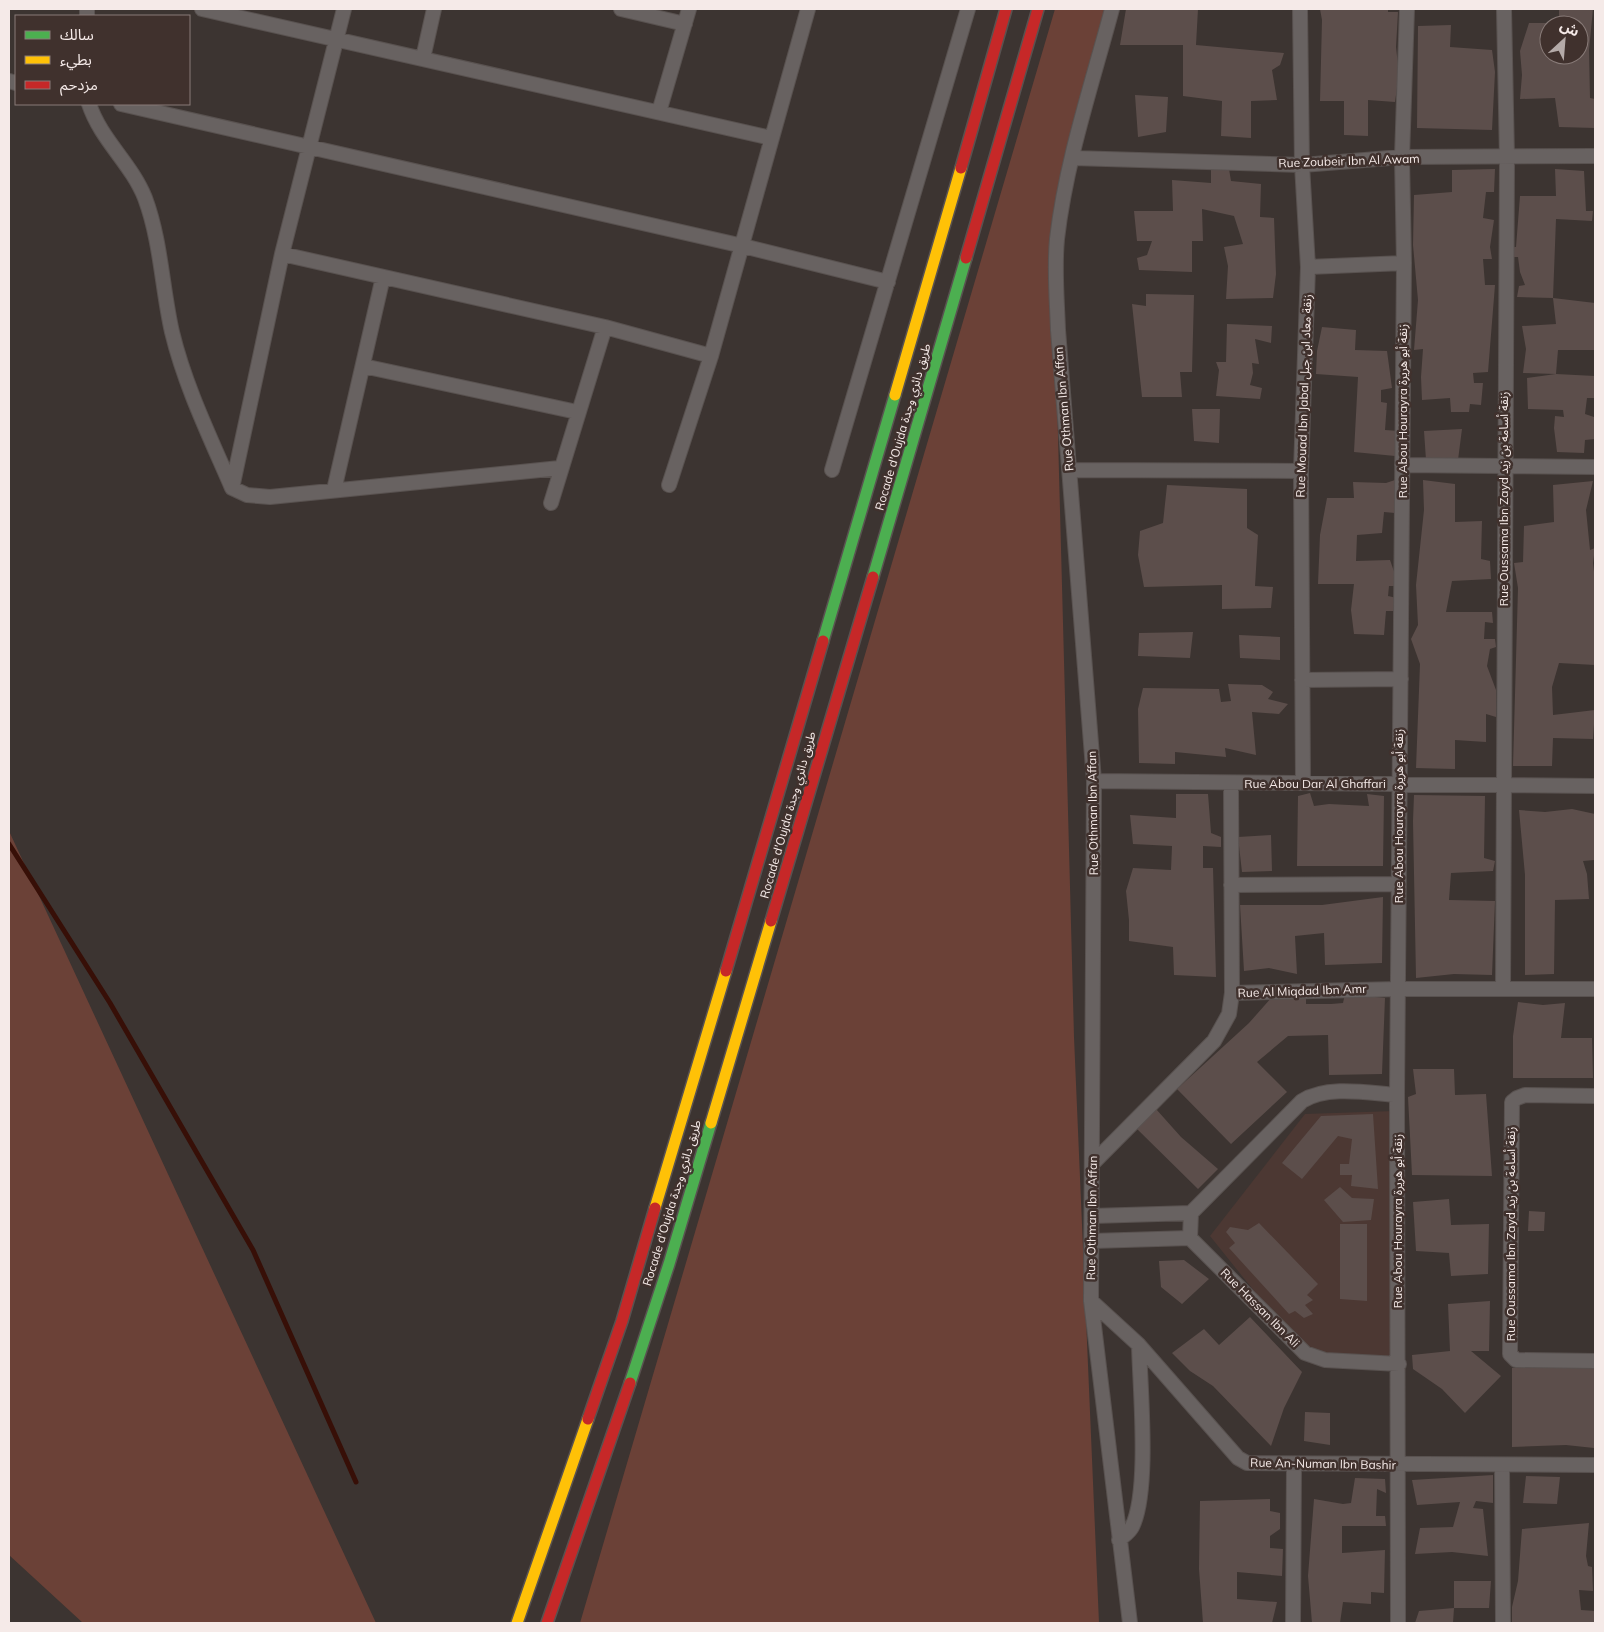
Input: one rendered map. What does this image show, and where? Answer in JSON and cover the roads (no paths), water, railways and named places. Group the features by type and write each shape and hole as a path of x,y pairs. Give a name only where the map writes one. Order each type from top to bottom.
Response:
{"highway":[{"name":"Rocade d'Oujda طريق دائري وجدة","path":"517,1623 622,1321 904,366 1006,9"},
{"name":"Rocade d'Oujda طريق دائري وجدة","path":"547,1623 623,1406 669,1264 912,444 1038,9"}],"street":[{"path":"202,9 246,13 337,40 424,58 771,138"},
{"path":"232,488 282,254 344,9"},
{"path":"424,58 434,9"},
{"path":"621,9 685,24"},
{"path":"659,112 689,9"},
{"path":"669,484 711,356 808,9"},
{"path":"832,470 968,9"},
{"name":"Rue Othman Ibn Affan","path":"1112,9 1073,158 1056,251 1058,330 1094,781 1091,1301 1118,1540 1130,1623"},
{"name":"Rue Mouad Ibn Jabal زنقة معاد ابن جبل","path":"1300,9 1302,165 1308,267 1301,471 1303,783"},
{"name":"Rue Abou Hourayra زنقة أبو هريرة","path":"1398,1623 1398,884 1404,263 1402,158 1406,9"},
{"name":"Rue Oussama Ibn Zayd زنقة أسامة بن زيد","path":"1503,989 1506,158 1504,9"},
{"path":"89,105 95,122 135,178 144,198 154,229 172,332 180,360 232,488 246,495 258,497 560,468"},
{"path":"125,105 742,246 888,282"},
{"name":"Rue Zoubeir Ibn Al Awam","path":"1073,158 1302,165 1402,158 1595,156"},
{"path":"282,254 605,327 711,356"},
{"path":"1308,267 1404,263"},
{"path":"334,490 383,277"},
{"path":"551,503 577,412 605,327"},
{"path":"363,366 577,412"},
{"path":"1402,465 1595,467"},
{"path":"1070,470 1301,471"},
{"path":"1302,680 1401,679"},
{"name":"Rue Abou Dar Al Ghaffari","path":"1094,781 1595,786"},
{"path":"1231,783 1232,993"},
{"path":"1231,885 1398,884"},
{"name":"Rue Al Miqdad Ibn Amr","path":"1093,1163 1214,1041 1229,1014 1232,993 1399,989 1595,989"},
{"path":"1092,1216 1191,1213 1309,1097 1332,1093 1397,1095"},
{"name":"Rue Oussama Ibn Zayd زنقة أسامة بن زيد","path":"1595,1096 1525,1095 1517,1098 1511,1106 1510,1354 1516,1360 1595,1361"},
{"path":"1092,1241 1190,1238 1191,1213"},
{"name":"Rue Hassan Ibn Ali","path":"1190,1238 1305,1353 1325,1360 1399,1364"},
{"name":"Rue An-Numan Ibn Bashir","path":"1091,1301 1139,1345 1242,1462 1294,1465 1595,1465"},
{"path":"1118,1540 1130,1531 1134,1523 1140,1493 1142,1465 1139,1345"},
{"path":"1293,1623 1294,1465"},
{"path":"1502,1465 1503,1623"}],"waterway":[{"path":"9,844 110,1003 253,1250 356,1482"}]}
